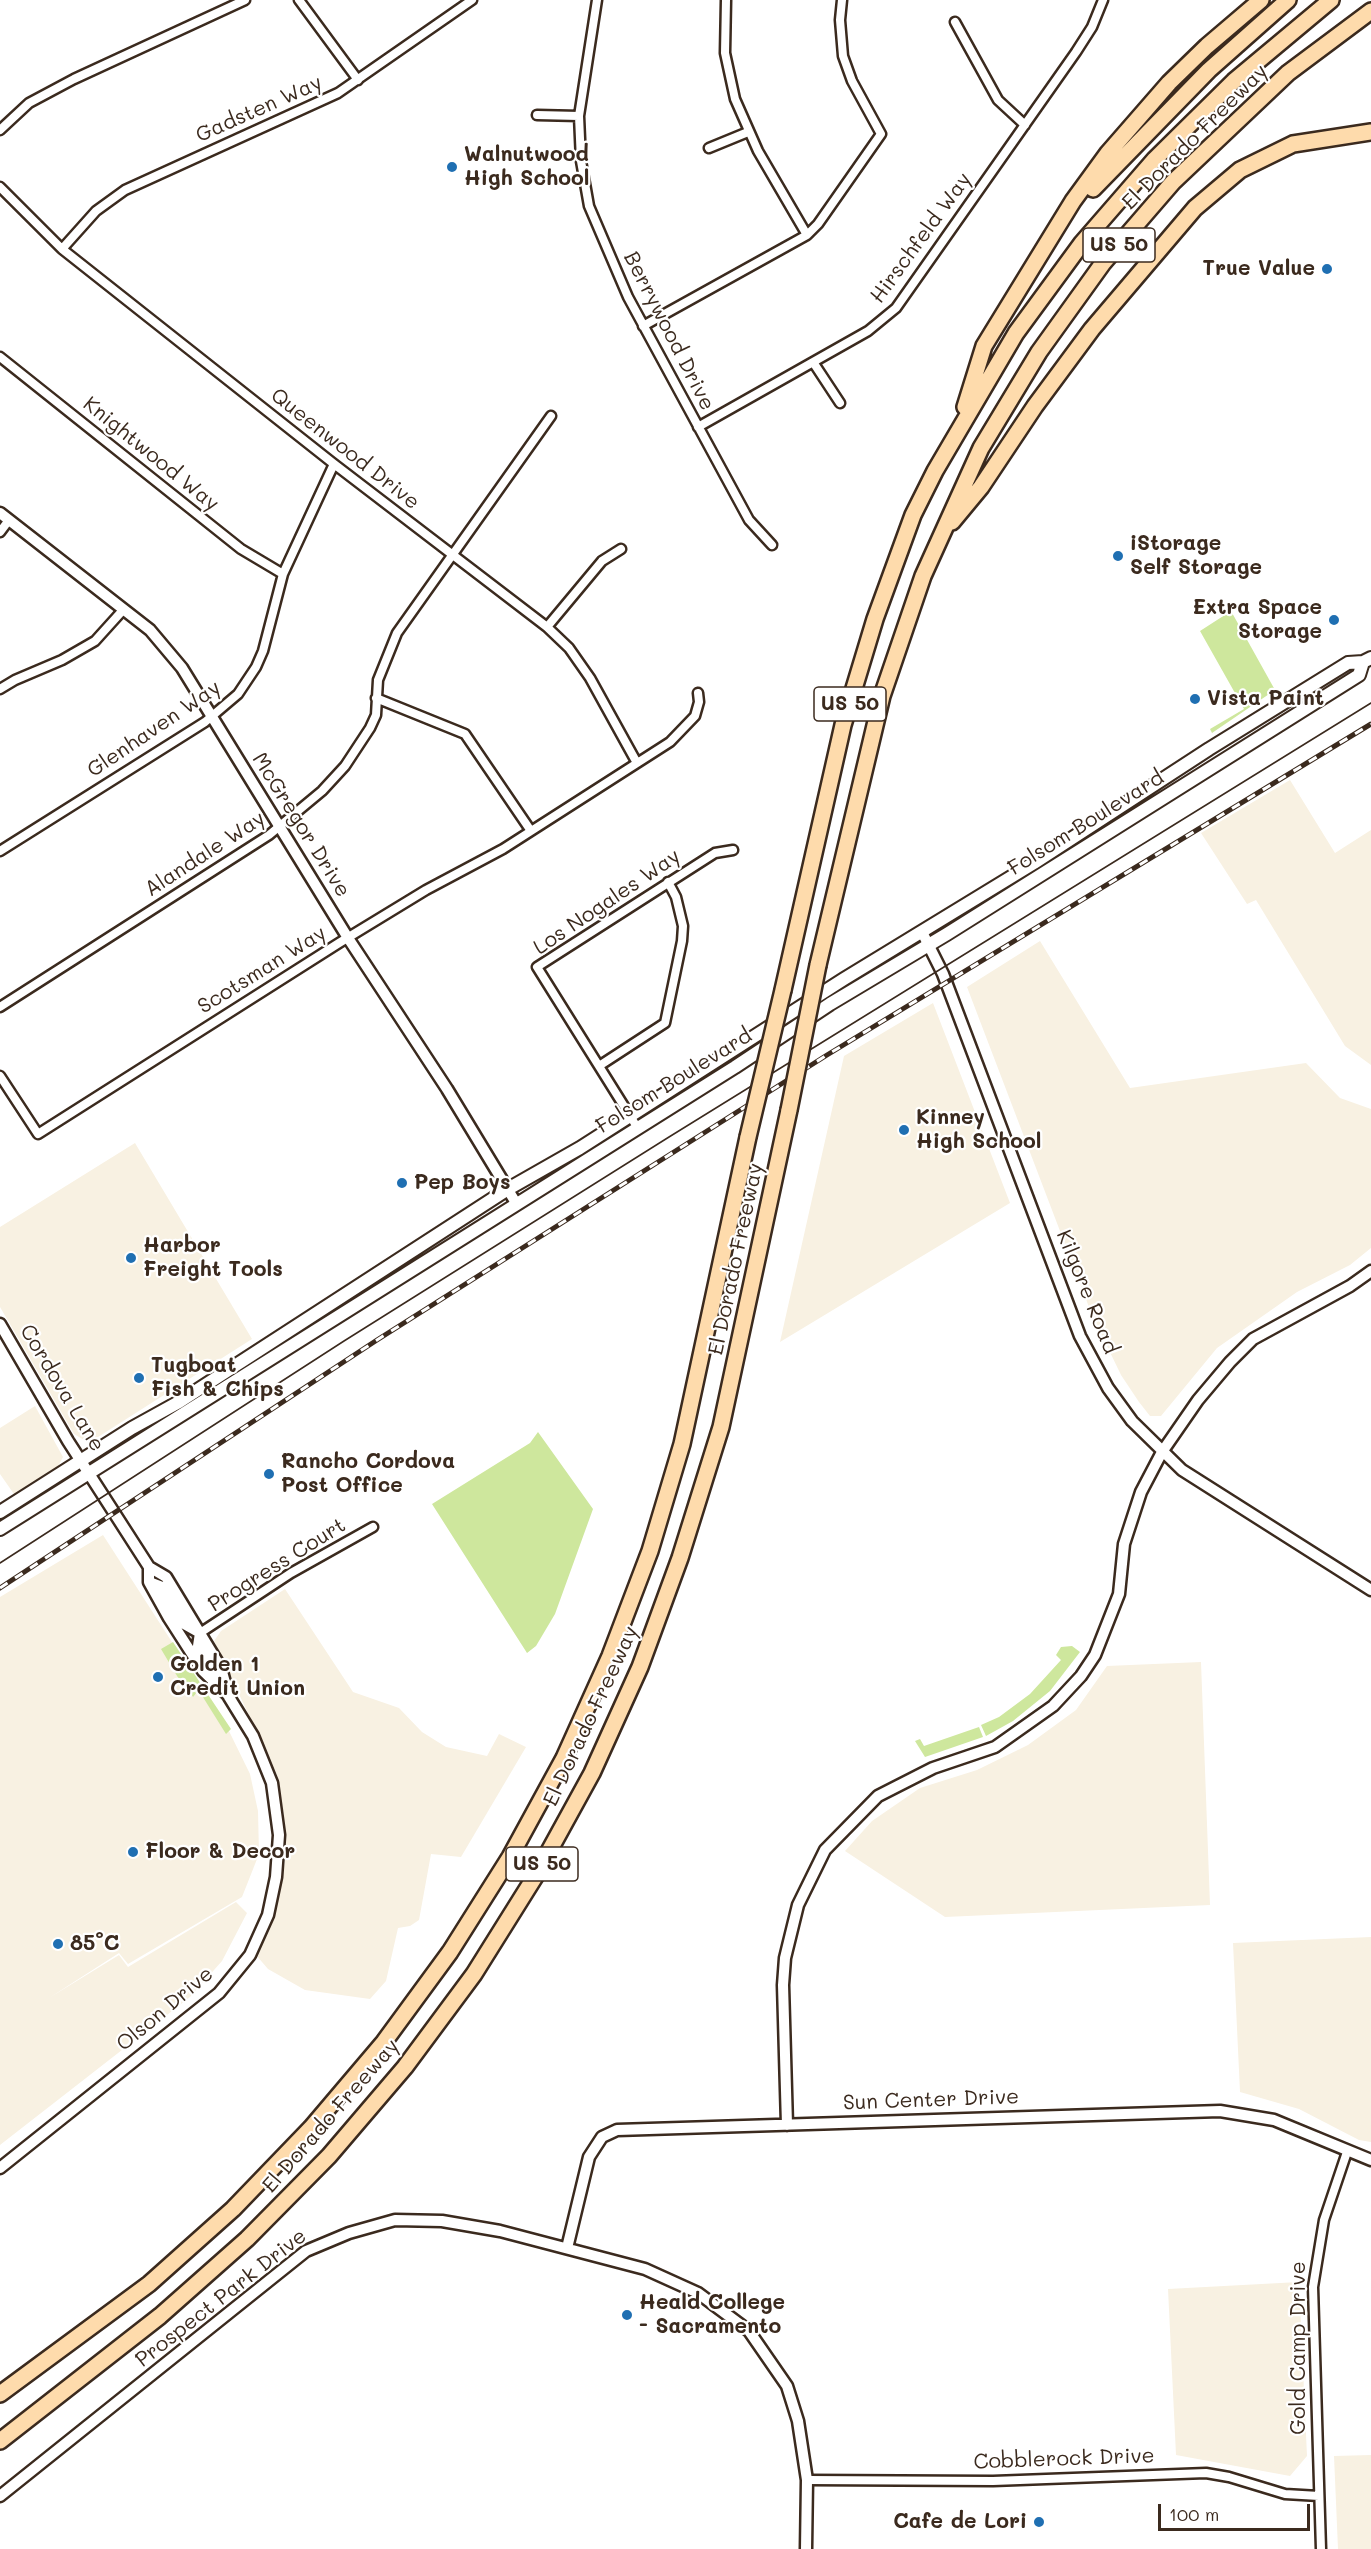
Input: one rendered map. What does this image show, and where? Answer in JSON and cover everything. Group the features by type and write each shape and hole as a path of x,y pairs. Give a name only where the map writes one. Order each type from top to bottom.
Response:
{"highway":[{"path":"957,430 984,346 1060,224 1108,153 1169,83 1207,46 1261,0"},
{"path":"1060,224 1117,162 1209,70 1288,0"},
{"name":"El Dorado Freeway","path":"0,2394 149,2284 233,2209 311,2128 384,2042 437,1970 510,1857 564,1758 610,1656 650,1551 681,1444 748,1137 843,725 875,619 913,515 957,430 1023,324 1082,243 1155,159 1234,81 1332,0"},
{"name":"El Dorado Freeway","path":"0,2441 169,2308 247,2239 329,2156 405,2067 453,2002 536,1875 592,1773 635,1677 680,1558 721,1427 818,964 882,696 939,538 981,448 1039,352 1103,263 1173,182 1280,81 1371,11"},
{"path":"939,538 981,488 1035,406 1092,329 1195,208 1240,170 1293,144 1371,132"}],"main road":[{"name":"Folsom Boulevard","path":"0,1512 81,1460 179,1402 284,1332 508,1190 1193,765 1208,759 1209,749 1348,663 1367,660"},
{"name":"Folsom Boulevard","path":"0,1530 516,1203 1359,675 1367,660"},
{"path":"1165,796 1173,782 1193,765"},
{"path":"244,1376 251,1364 282,1342 284,1332"}],"street":[{"path":"0,130 29,103 74,79 245,0"},
{"path":"299,0 358,80"},
{"name":"Gadsten Way","path":"62,249 96,211 125,190 338,93 472,0"},
{"name":"Berrywood Drive","path":"597,0 579,116 581,161 589,206 619,280 643,326 749,520 772,545"},
{"path":"726,0 726,63 735,99 748,132 807,235"},
{"path":"643,326 807,235 818,224 881,134 852,81 843,56 840,20 842,0"},
{"name":"Hirschfeld Way","path":"698,427 867,331 896,308 1081,44 1103,0"},
{"path":"955,22 998,100 1025,125"},
{"path":"537,115 579,116"},
{"path":"709,148 748,132"},
{"name":"Queenwood Drive","path":"0,187 62,249 334,464 547,627 569,648 590,678 637,763"},
{"name":"Knightwood Way","path":"0,357 241,549 284,574"},
{"path":"813,362 840,404"},
{"name":"Alandale Way","path":"0,1007 279,828 322,791 359,747 376,715 378,680 397,633 551,416"},
{"name":"Glenhaven Way","path":"0,851 211,717 238,694 256,667 269,633 284,574 334,464"},
{"path":"0,532 4,517"},
{"name":"McGregor Drive","path":"4,517 123,610 165,646 182,668 279,828 442,1082 516,1203"},
{"path":"547,627 602,561 621,549"},
{"path":"0,689 62,660 95,641 123,610"},
{"name":"Scotsman Way","path":"0,1076 38,1134 348,938 531,831 670,742 686,728 698,709 698,693"},
{"path":"376,698 465,734 531,831"},
{"name":"Los Nogales Way","path":"637,1127 537,967 715,853 733,850"},
{"path":"599,1066 665,1023 682,933 681,911 668,882"},
{"name":"Kilgore Road","path":"922,932 929,944 1084,1346 1120,1406 1162,1452 1182,1470 1371,1590"},
{"path":"787,2125 783,1985 785,1958 798,1905 825,1850 878,1796 933,1768 995,1747 1053,1706 1081,1676 1095,1655 1119,1594 1124,1544 1142,1492 1162,1452 1212,1381 1253,1339 1350,1286 1371,1271"},
{"name":"Cordova Lane","path":"0,1324 90,1473"},
{"name":"Olson Drive","path":"0,2168 219,1993 250,1955 268,1915 276,1877 279,1835 272,1783 253,1736 229,1696 221,1668 166,1577 149,1567 90,1473"},
{"name":"Progress Court","path":"200,1632 291,1573 373,1527"},
{"path":"149,1567 149,1582 162,1587 184,1624 200,1632 198,1646 213,1674 213,1684"},
{"name":"Olson Drive","path":"149,1582 203,1671 213,1684 229,1696"},
{"name":"Sun Center Drive","path":"567,2248 589,2157 602,2137 617,2130 1220,2111 1274,2121 1371,2160"},
{"name":"Gold Camp Drive","path":"1321,2549 1313,2287 1324,2220 1347,2152"},
{"name":"Prospect Park Drive","path":"0,2496 284,2268 323,2242 395,2220 461,2223 645,2269 676,2282 720,2307 749,2331 786,2386 802,2440 807,2480 806,2549"},
{"name":"Cobblerock Drive","path":"807,2480 993,2481 1206,2474 1229,2477 1274,2492 1319,2496"}],"shaded area":[{"path":"1290,780 1335,853 1371,830 1371,1065 1345,1046 1256,900 1247,904 1201,833"},
{"path":"1040,941 1130,1088 1306,1063 1340,1098 1371,1109 1371,1248 1350,1265 1297,1292 1217,1348 1161,1416 1150,1416 1139,1402 1121,1375 1092,1315 967,987"},
{"name":"Kinney High School","path":"933,1003 1010,1203 780,1342 844,1056"},
{"path":"135,1143 252,1339 98,1437 84,1440 74,1434 0,1307 0,1227"},
{"path":"35,1406 63,1457 56,1470 16,1497 0,1474 0,1428"},
{"path":"103,1535 228,1729 250,1774 258,1811 259,1854 242,1897 128,1964 119,1953 49,1998 119,1955 128,1967 236,1902 247,1913 222,1961 190,1997 0,2145 0,1597"},
{"path":"285,1589 353,1692 399,1708 422,1732 446,1747 487,1756 499,1734 526,1747 461,1857 431,1854 419,1920 410,1926 398,1928 386,1981 370,1999 305,1990 268,1969 256,1955 278,1899 285,1861 284,1816 277,1775 214,1641 221,1631"},
{"path":"1201,1662 1210,1905 945,1917 845,1851 872,1821 920,1788 977,1770 1028,1745 1076,1710 1107,1666"},
{"path":"1371,1937 1371,2142 1359,2140 1299,2109 1240,2092 1233,1943"},
{"path":"1299,2282 1307,2456 1290,2476 1176,2455 1168,2289"},
{"path":"1371,2455 1371,2549 1338,2549 1334,2456"}],"green space":[{"path":"1231,611 1275,690 1212,733 1210,729 1244,709 1200,631"},
{"path":"538,1432 593,1509 555,1614 536,1646 527,1653 432,1504 530,1443"},
{"path":"173,1642 231,1729 226,1734 201,1694 197,1692 193,1697 189,1690 186,1691 161,1649"},
{"path":"1072,1646 1080,1652 1050,1691 1013,1721 986,1736 981,1725 999,1717 1030,1694 1061,1660 1056,1655 1061,1647"},
{"path":"979,1727 983,1737 925,1757 915,1741 920,1739 924,1746"}],"tram line":[{"path":"0,1563 344,1341 669,1137 1371,703"}],"railway":[{"path":"0,1588 377,1340 827,1055 1371,724"}],"place":[{"name":"Walnutwood High School","path":"452,167"},
{"name":"True Value","path":"1327,269"},
{"name":"iStorage Self Storage","path":"1118,556"},
{"name":"Extra Space Storage","path":"1334,620"},
{"name":"Vista Paint","path":"1195,699"},
{"name":"Kinney High School","path":"904,1130"},
{"name":"Pep Boys","path":"402,1183"},
{"name":"Harbor Freight Tools","path":"131,1258"},
{"name":"Tugboat Fish & Chips","path":"139,1378"},
{"name":"Rancho Cordova Post Office","path":"269,1474"},
{"name":"Golden 1 Credit Union","path":"158,1677"},
{"name":"Floor & Decor","path":"133,1852"},
{"name":"85°C","path":"58,1944"},
{"name":"Heald College - Sacramento","path":"627,2315"},
{"name":"Cafe de Lori","path":"1039,2522"}]}
